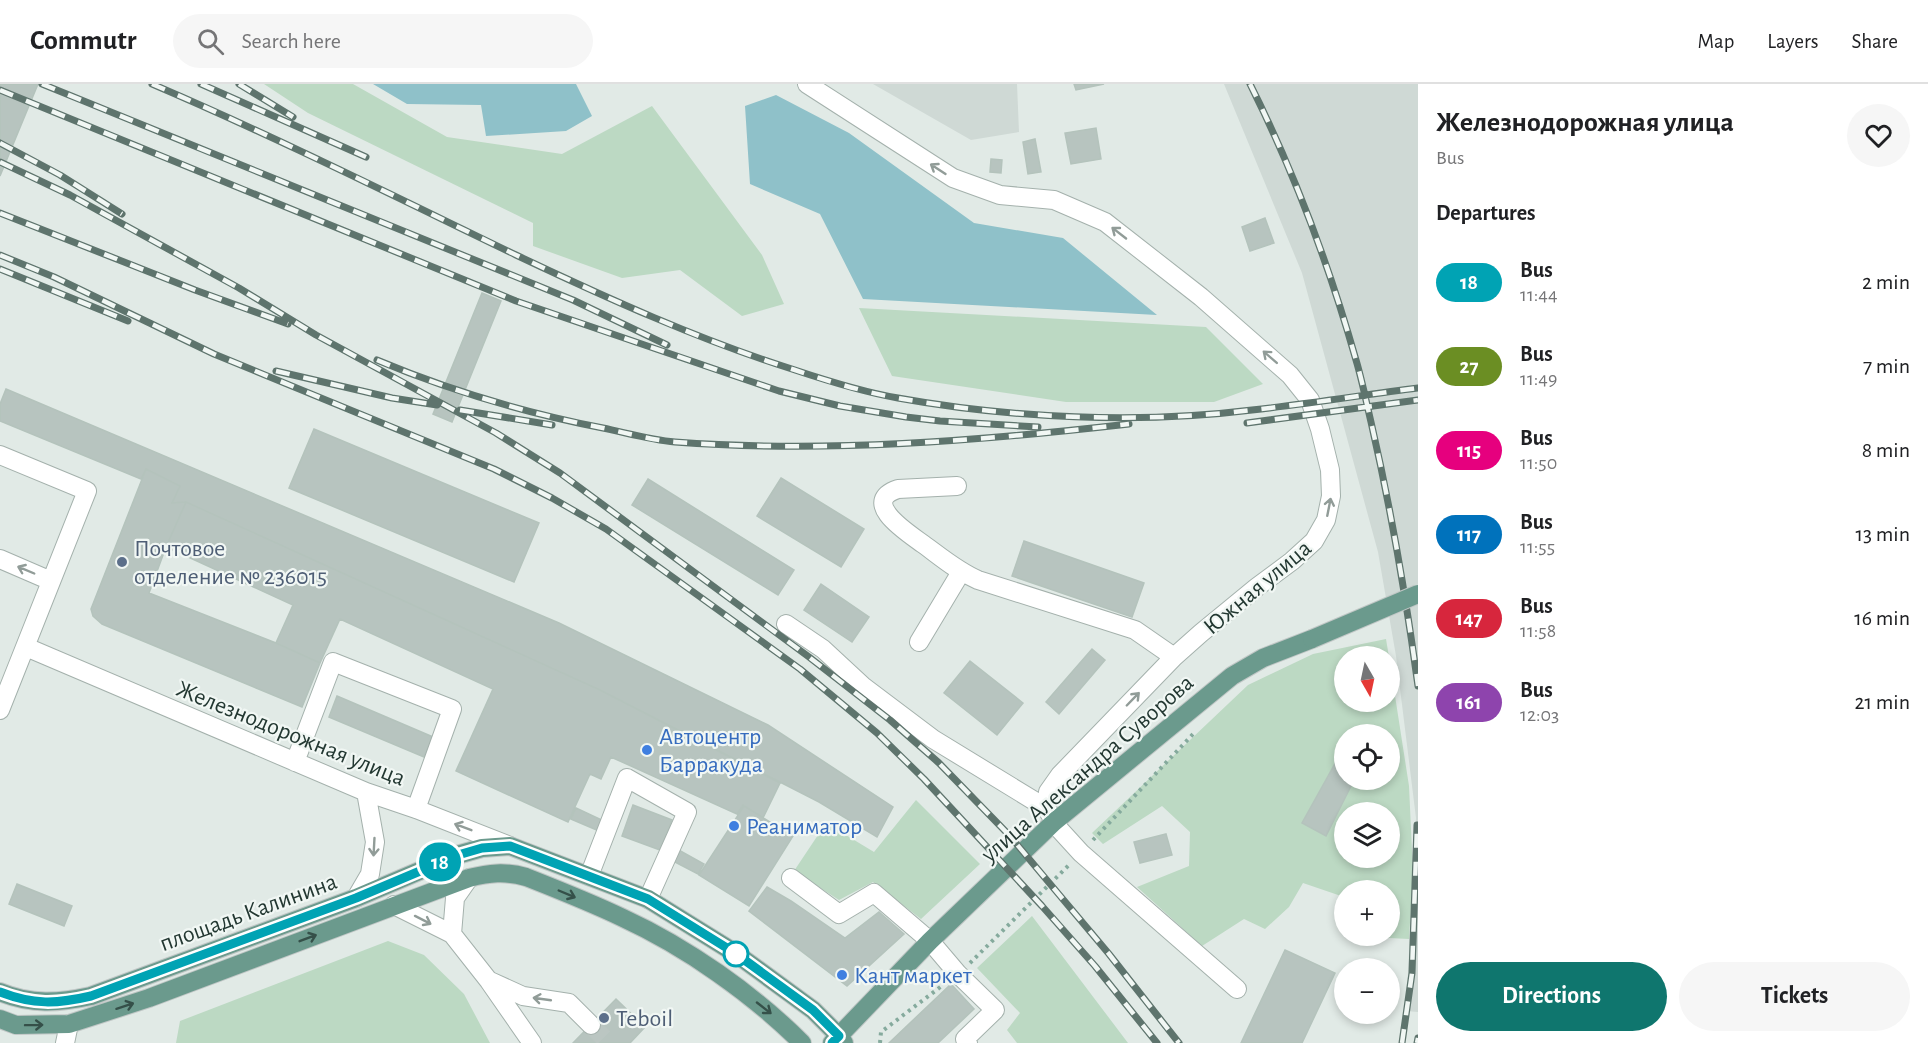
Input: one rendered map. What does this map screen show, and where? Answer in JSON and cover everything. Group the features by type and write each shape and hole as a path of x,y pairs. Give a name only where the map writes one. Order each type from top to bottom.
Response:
{"main road":[{"name":"улица Александра Суворова","path":"838,1041 1050,815 1232,676 1263,658 1418,594"},
{"name":"площадь Калинина","path":"0,992 16,999 40,1003 65,1002 91,996 356,898 458,855 482,848 510,846"},
{"name":"Железнодорожная улица","path":"510,846 648,899 735,953 813,1010 838,1041"},
{"name":"площадь Калинина","path":"0,1019 16,1025 69,1024 149,998 469,878 495,872 526,877 623,918 660,937 723,977 770,1013 802,1043"}],"street":[{"name":"Южная улица","path":"807,84 953,178 1000,195 1054,200 1105,222 1228,321 1290,375 1310,399 1320,429 1330,470 1331,496 1326,520 1314,542 1174,657 1060,775 1048,792 1050,815"},
{"path":"0,455 87,491 1,705"},
{"path":"957,486 898,489 889,492 884,498 883,506 891,519 961,572 1135,630 1174,657"},
{"path":"0,559 51,581"},
{"path":"919,642 961,572"},
{"path":"786,624 823,649 864,687 933,739 1050,815 1081,853 1237,989"},
{"name":"Железнодорожная улица","path":"26,647 366,792 510,846"},
{"path":"295,762 333,662 344,666 452,709 416,809"},
{"path":"589,876 627,778 687,812 648,899"},
{"path":"356,898 370,874 375,842 366,792"},
{"path":"452,934 455,898 469,878"},
{"path":"790,878 839,914 874,893 930,941 958,974 995,1010 965,1040 968,1043"},
{"path":"394,905 452,934 489,981 532,1043"},
{"path":"489,981 523,996 569,1003 591,1024"},
{"path":"65,1043 69,1024"}],"shaded area":[{"path":"873,84 1017,84 1019,132 971,140"},
{"path":"1224,84 1418,84 1418,1012 1406,1011 1416,818 1400,688 1400,646 1394,646 1378,552 1302,273"}],"green space":[{"path":"264,84 353,84 447,137 562,154 652,106 762,255 784,304 742,316 680,270 622,278 533,246 533,223 308,113"},
{"path":"859,308 1206,327 1263,384 1214,402 1066,402 892,376"},
{"path":"1386,639 1387,646 1352,646"},
{"path":"1334,650 1334,712 1398,712 1399,724 1334,724 1334,790 1400,790 1400,728 1409,786 1413,872 1409,939 1400,939 1400,880 1334,880 1334,894 1303,883 1289,907 1265,929 1244,919 1202,946 1137,887 1189,866 1190,832 1162,806 1103,844 1092,833 1248,685 1313,654"},
{"path":"916,800 980,864 921,919 873,882 839,900 794,871 826,823 874,852"},
{"path":"1032,916 1128,1043 1017,1043 1007,1030 1020,1013 977,968"},
{"path":"388,941 424,955 464,994 490,1043 176,1043 180,1021"}],"water":[{"path":"373,84 576,84 592,116 566,131 486,136 481,105 407,104"},
{"path":"776,95 849,133 974,223 1063,238 1157,315 863,299 820,214 750,184 745,106"}],"building":[{"path":"0,84 38,84 0,176"},
{"path":"1074,84 1104,84 1076,90"},
{"path":"1096,128 1101,159 1071,164 1065,133"},
{"path":"1035,139 1041,172 1028,174 1023,142"},
{"path":"991,159 1002,160 1001,173 990,172"},
{"path":"1265,218 1274,243 1250,251 1242,227"},
{"path":"482,293 501,301 452,422 433,414"},
{"path":"6,389 559,623 768,725 893,807 877,837 819,802 600,690 186,502 172,503 180,486 146,469 141,479 0,421 0,404"},
{"path":"314,429 539,523 514,582 289,488"},
{"path":"146,469 180,486 172,503 186,502 149,593 276,643 320,663 302,707 102,624 93,616 91,609"},
{"path":"781,478 864,529 841,567 757,516"},
{"path":"648,479 794,570 778,595 632,505"},
{"path":"186,502 600,690 780,783 763,818 743,805 737,814 611,757 601,779 590,774 568,822 456,771 493,689 340,619 320,663 276,643 293,605 166,547"},
{"path":"1024,541 1144,583 1132,617 1012,576"},
{"path":"821,584 869,617 852,642 804,610"},
{"path":"1092,649 1105,660 1059,714 1046,702"},
{"path":"970,661 1023,703 997,735 944,693"},
{"path":"337,696 433,737 424,757 329,717"},
{"path":"1334,765 1334,790 1349,790 1343,802 1334,802 1334,820 1326,836 1302,823"},
{"path":"633,805 672,820 660,850 622,836"},
{"path":"744,806 793,836 749,906 699,875"},
{"path":"576,808 604,821 599,831 571,819"},
{"path":"1166,834 1172,855 1140,863 1134,842"},
{"path":"675,848 704,864 698,874 669,859"},
{"path":"17,884 72,906 64,926 9,904"},
{"path":"767,887 845,938 879,912 904,934 847,986 749,911"},
{"path":"1285,950 1334,973 1302,1043 1241,1043"},
{"path":"951,984 974,1009 938,1043 889,1043"},
{"path":"616,999 645,1027 630,1043 573,1043"}],"tunnel":[{"path":"591,1025 609,1043"}],"railway":[{"path":"42,84 573,300 667,345"},
{"path":"152,84 290,146 584,287 759,358 872,393 984,410 1120,418 1209,414 1418,388"},
{"path":"201,84 366,157"},
{"path":"239,84 293,117"},
{"path":"1250,84 1309,219 1334,289 1358,368 1391,520 1418,686"},
{"path":"0,90 516,301 779,391 840,406 906,417 1038,427"},
{"path":"0,143 60,175 122,214"},
{"path":"0,162 70,195 239,288 316,335 496,433 560,473 809,657 890,720 939,763 1009,835 1109,954 1179,1043"},
{"path":"0,213 288,324"},
{"path":"0,255 54,277 214,354 494,469 552,498 606,529 800,669 877,733 924,779 1042,906 1095,966 1157,1043"},
{"path":"0,269 128,321"},
{"path":"377,360 433,382 517,408 657,440 675,442 789,446 902,444 1016,436 1129,424"},
{"path":"276,371 392,398 437,405"},
{"path":"1247,423 1418,400"},
{"path":"460,410 552,425"},
{"path":"1402,1043 1412,973 1417,825"},
{"path":"1417,1043 1418,1038"}],"bus line":[{"name":"18","path":"0,992 16,999 40,1003 65,1002 91,996 356,898 458,855 482,848 510,846 648,899 735,953 813,1010 839,1036 832,1043"}],"place":[{"name":"Почтовое отделение № 236015","path":"122,562"},
{"name":"Автоцентр Барракуда","path":"647,750"},
{"name":"Реаниматор","path":"734,826"},
{"name":"Кант маркет","path":"842,975"},
{"name":"Teboil","path":"604,1018"}]}
